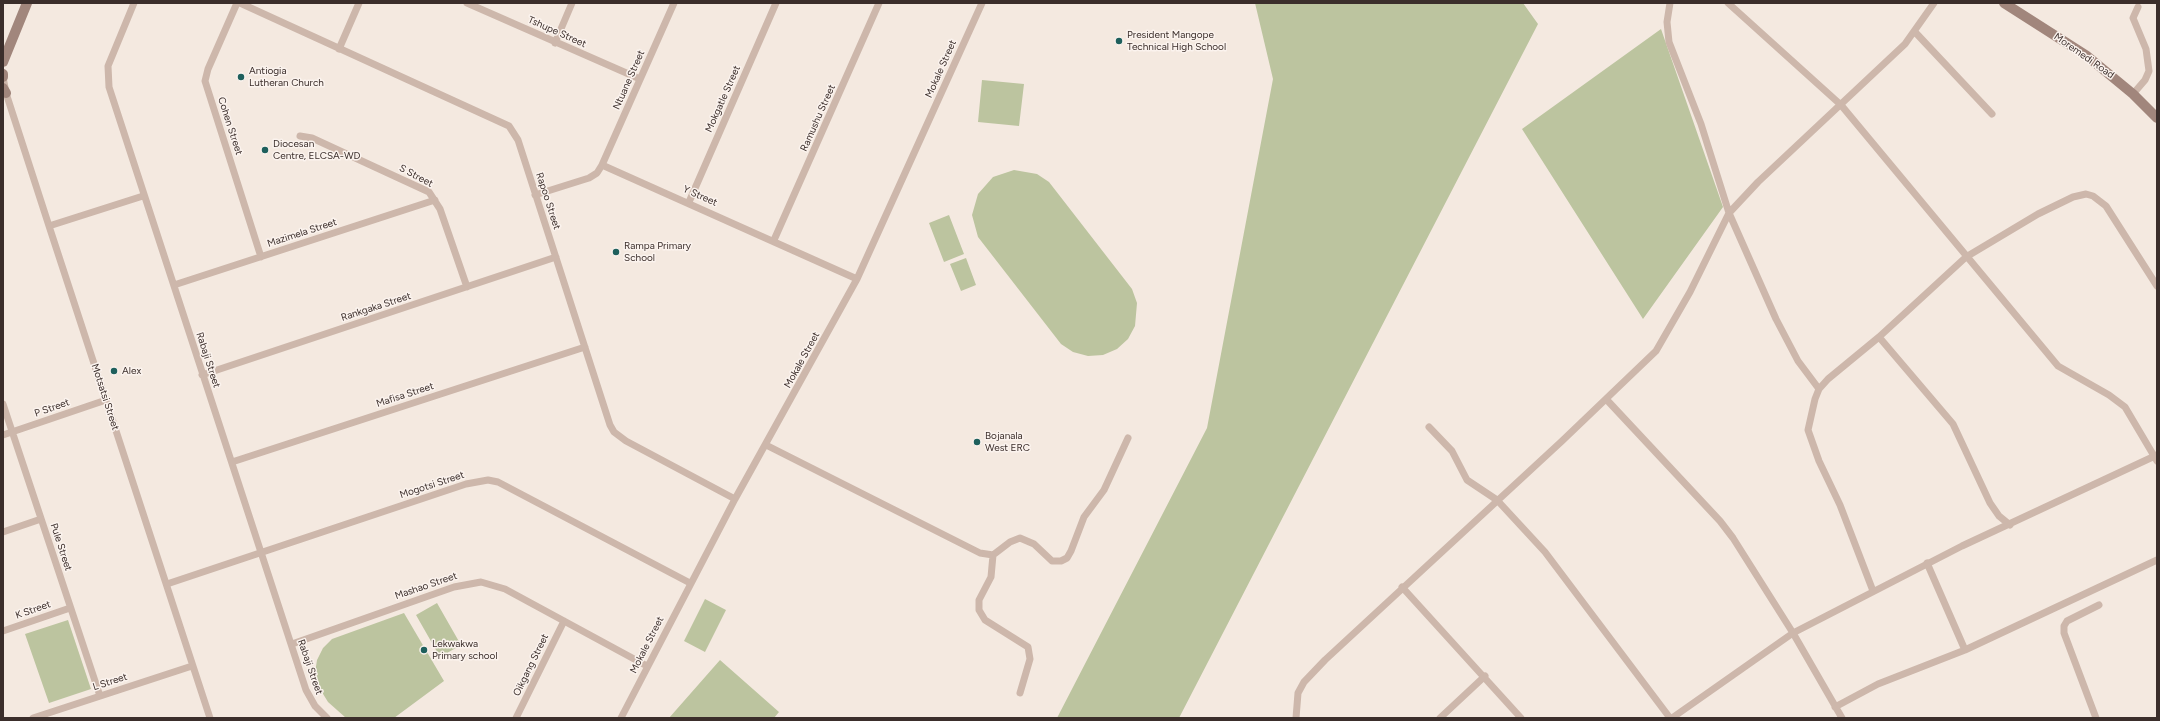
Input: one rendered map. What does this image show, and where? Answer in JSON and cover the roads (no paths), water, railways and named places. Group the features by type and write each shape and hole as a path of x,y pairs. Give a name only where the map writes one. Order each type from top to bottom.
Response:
{"street":[{"path":"3,62 6,49 27,3"},
{"name":"Rabaji Street","path":"134,3 112,54 108,66 108,77 143,196 174,285 202,375 311,701 327,718"},
{"name":"Cohen Street","path":"237,3 208,69 205,81 261,257"},
{"name":"Rapoo Street","path":"240,3 509,126 518,140 614,432 631,444 735,498"},
{"path":"339,49 359,3"},
{"name":"Tshupe Street","path":"467,3 640,79"},
{"path":"555,42 572,3"},
{"name":"Ntuane Street","path":"602,165 674,3"},
{"name":"Mokgatle Street","path":"689,202 776,3"},
{"name":"Ramushu Street","path":"774,240 879,3"},
{"name":"Mokale Street","path":"621,718 735,498 858,280 982,3"},
{"path":"1670,3 1666,22 1669,42 1701,124 1729,213 1776,319 1798,361 1819,390"},
{"path":"1429,426 1452,452 1467,480 1497,500 1545,552 1671,718 1793,633 1872,590 1927,563 2156,458 2124,407 2109,395 2058,366 1841,105 1728,3"},
{"path":"1296,718 1298,693 1304,682 1324,660 1497,500 1662,344 1690,292 1729,213 1758,182 1905,44 1915,32 1934,3"},
{"name":"Moremedi Road","path":"2004,3 2087,56 2134,94 2157,118"},
{"path":"2134,94 2146,80 2149,71 2146,49 2134,18 2138,7"},
{"path":"1915,32 1992,114"},
{"name":"Motsatsi Street","path":"3,76 4,91 210,718"},
{"name":"S Street","path":"300,136 312,138 429,192 440,210 467,287"},
{"path":"536,195 589,178 597,172 602,165"},
{"name":"Y Street","path":"602,165 774,240 858,280"},
{"path":"1872,590 1840,505 1819,461 1808,430 1819,390 1839,369 1879,337 1966,257 2061,201 2086,194 2093,196 2106,206 2157,286"},
{"path":"49,226 143,196"},
{"name":"Mazimela Street","path":"174,285 435,200"},
{"name":"Rankgaka Street","path":"202,375 556,258"},
{"path":"1879,337 1921,384 1953,424 1992,507 1999,516 2010,525"},
{"name":"Mafisa Street","path":"232,462 585,347"},
{"path":"1606,398 1720,521 1733,538 1793,633 1842,718"},
{"name":"P Street","path":"3,435 106,400"},
{"name":"Pule Street","path":"3,404 100,696"},
{"path":"766,445 980,553 993,555 1010,542 1020,538 1034,544 1052,561 1061,562 1067,558 1084,517 1104,490 1128,438"},
{"name":"Mogotsi Street","path":"166,584 466,484 488,480 498,482 690,583"},
{"path":"3,532 41,519"},
{"path":"993,555 991,577 979,600 979,610 985,620 1028,647 1030,659 1020,693"},
{"path":"1835,708 1860,693 1896,676 1965,650 2157,560"},
{"path":"1927,563 1965,650"},
{"name":"Mashao Street","path":"292,644 469,583 481,582 505,589 647,666"},
{"path":"1402,587 1485,676 1521,718"},
{"path":"2096,718 2064,633 2064,626 2068,622 2099,605"},
{"name":"K Street","path":"3,631 70,608"},
{"name":"Oikgang Street","path":"516,718 564,621"},
{"name":"L Street","path":"33,718 192,666"},
{"path":"1440,718 1485,676"}],"place":[{"name":"President Mangope Technical High School","path":"1119,41"},
{"name":"Antiogia Lutheran Church","path":"241,77"},
{"name":"Diocesan Centre, ELCSA-WD","path":"265,150"},
{"name":"Rampa Primary School","path":"616,252"},
{"name":"Alex","path":"114,371"},
{"name":"Bojanala West ERC","path":"977,442"},
{"name":"Lekwakwa Primary school","path":"424,650"}]}
